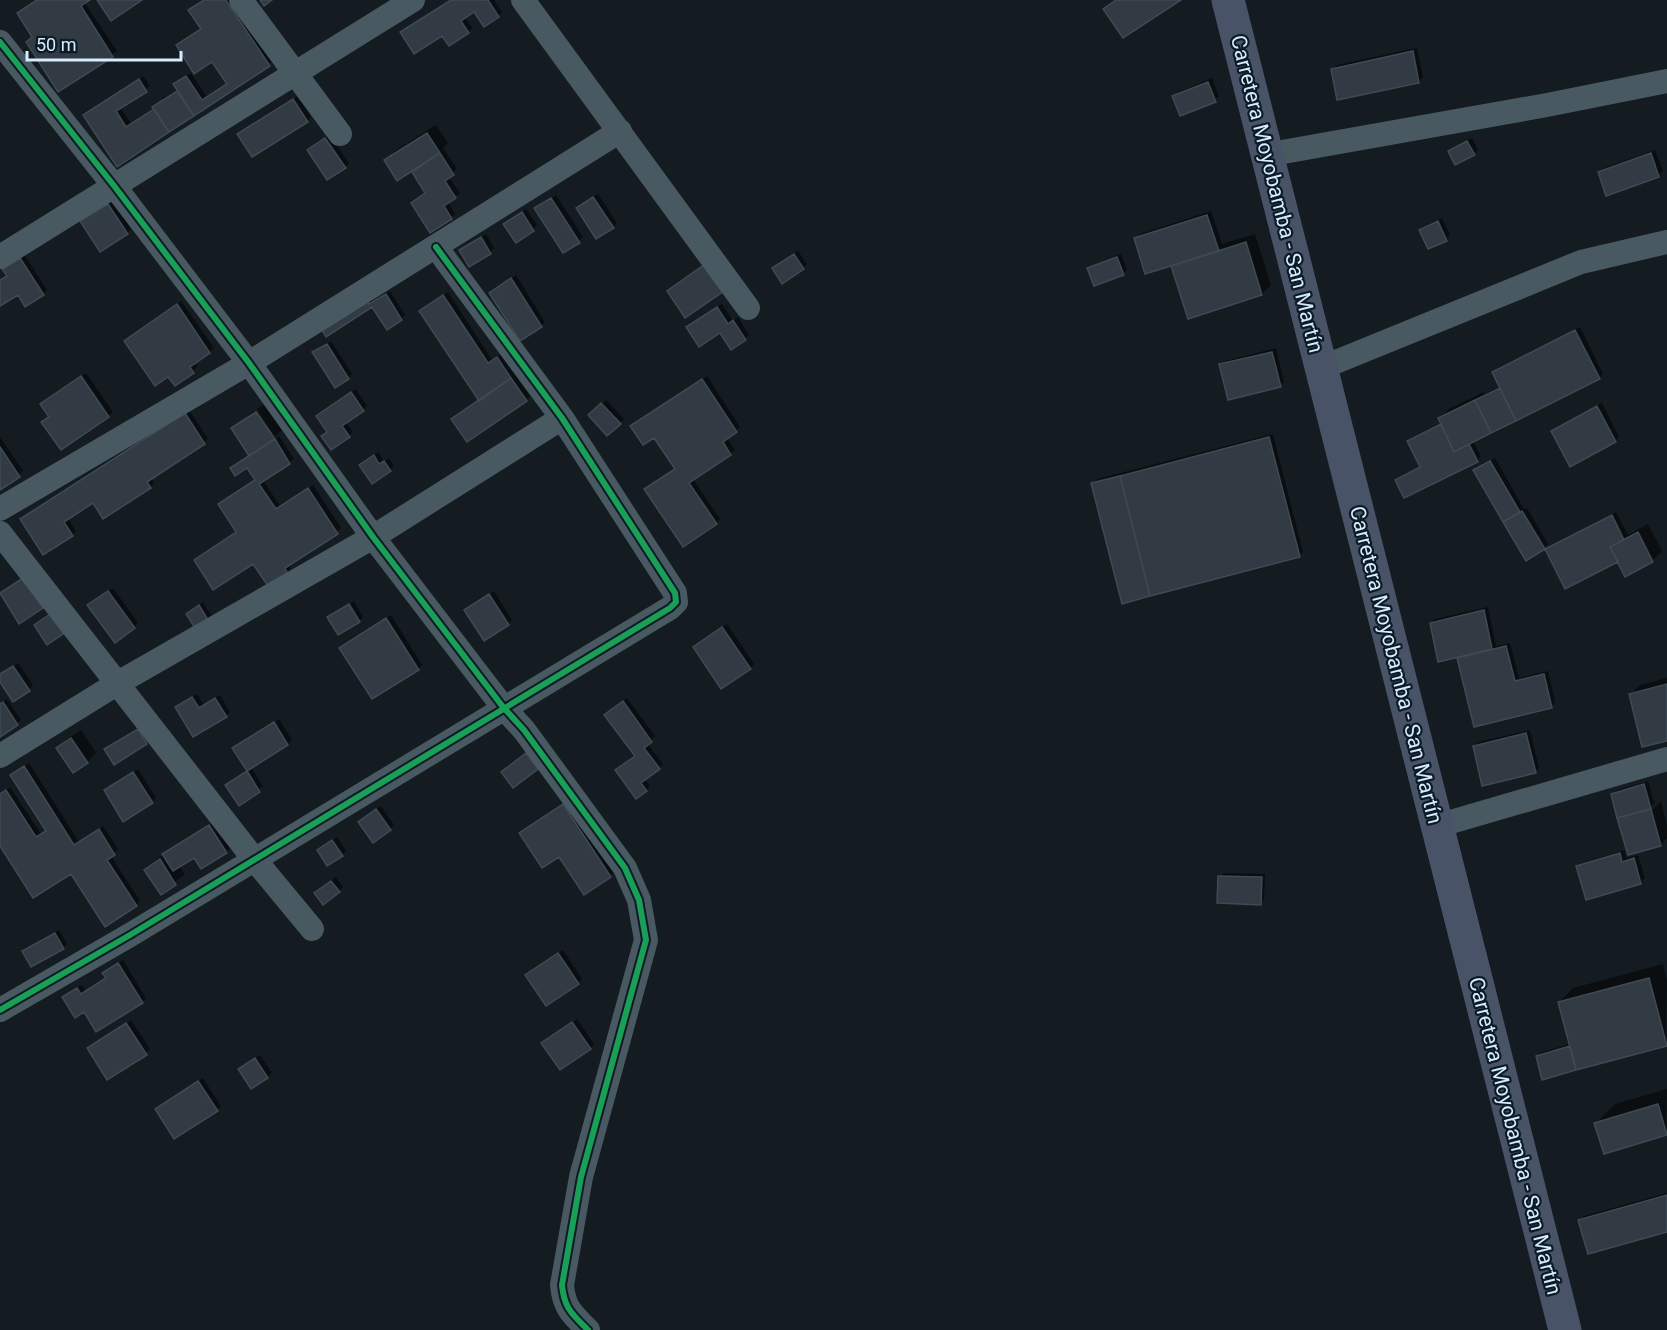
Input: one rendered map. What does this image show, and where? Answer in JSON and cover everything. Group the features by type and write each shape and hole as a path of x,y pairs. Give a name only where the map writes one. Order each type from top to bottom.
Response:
{"main road":[{"name":"Carretera Moyobamba - San Martín","path":"1228,0 1565,1330"}],"street":[{"path":"241,0 340,134"},
{"path":"0,257 413,0"},
{"path":"523,0 748,308"},
{"path":"0,42 115,187 249,363 373,537 503,707 524,730 625,868 639,900 646,940 581,1177 561,1285 563,1301 588,1330"},
{"path":"1266,155 1547,105 1667,81"},
{"path":"0,509 249,363 620,131"},
{"path":"1321,368 1581,262 1667,242"},
{"path":"0,1010 130,935 503,707 670,608 676,602 675,593 562,418 436,247"},
{"path":"0,756 118,682 373,537 562,418"},
{"path":"0,533 254,859 312,929"},
{"path":"1437,826 1667,759"}],"building":[{"path":"37,0 90,0 81,6 113,57 58,92 26,42 32,37 17,13"},
{"path":"97,0 142,0 111,21"},
{"path":"204,0 226,0 270,66 194,116 173,84 186,76 202,100 227,84 212,62 194,74 176,45 201,29 188,10"},
{"path":"260,0 272,0 264,6"},
{"path":"451,0 488,0 499,17 484,27 474,12 461,21 469,33 449,46 442,36 414,54 400,32"},
{"path":"1116,0 1181,0 1123,38 1103,9"},
{"path":"1413,51 1419,83 1337,100 1331,69"},
{"path":"139,79 147,92 116,111 126,127 154,109 169,132 117,167 83,115"},
{"path":"1208,82 1216,102 1180,116 1172,96"},
{"path":"177,91 194,116 169,132 152,107"},
{"path":"293,99 308,122 252,157 237,134"},
{"path":"427,133 440,153 397,181 384,160"},
{"path":"325,138 346,168 327,180 307,150"},
{"path":"1467,141 1475,155 1455,165 1448,151"},
{"path":"440,153 454,175 445,181 456,198 444,206 452,219 430,233 411,203 425,193 412,172"},
{"path":"1651,153 1659,177 1606,196 1598,172"},
{"path":"593,197 614,228 596,239 576,208"},
{"path":"551,198 580,243 563,253 534,208"},
{"path":"108,204 128,234 100,252 80,221"},
{"path":"522,212 534,231 516,243 503,224"},
{"path":"1207,215 1219,251 1145,274 1134,238"},
{"path":"1438,221 1447,241 1428,249 1419,230"},
{"path":"481,237 491,254 469,267 459,250"},
{"path":"1246,242 1262,295 1188,319 1171,266"},
{"path":"794,254 804,269 782,284 772,268"},
{"path":"1117,257 1124,275 1094,286 1087,268"},
{"path":"20,258 44,295 25,307 18,295 0,306 0,280 7,276 2,269"},
{"path":"705,264 724,291 685,318 667,291"},
{"path":"511,278 542,327 520,341 489,293"},
{"path":"386,294 402,320 387,330 372,307 326,337 321,328 366,299 369,304"},
{"path":"443,295 488,363 497,357 511,378 479,401 419,311"},
{"path":"177,304 210,353 190,367 194,373 175,386 168,377 155,386 124,341"},
{"path":"717,307 728,324 733,320 746,340 731,350 720,333 699,347 686,327"},
{"path":"1575,330 1600,379 1516,421 1492,372"},
{"path":"327,344 349,379 335,388 312,352"},
{"path":"1272,352 1281,387 1228,400 1219,364"},
{"path":"81,376 109,417 61,450 41,422 49,417 40,404"},
{"path":"511,378 527,401 467,442 451,419"},
{"path":"702,379 737,432 723,442 731,455 689,483 717,524 683,547 644,489 675,469 654,438 643,445 630,426"},
{"path":"1500,388 1516,421 1491,433 1475,400"},
{"path":"351,392 364,411 342,426 350,437 331,450 321,436 327,432 316,416"},
{"path":"1475,400 1491,433 1454,452 1438,418"},
{"path":"601,403 621,424 607,436 588,415"},
{"path":"1597,406 1616,442 1570,467 1551,431"},
{"path":"256,412 275,439 249,456 231,428"},
{"path":"185,413 205,444 147,482 151,488 103,519 93,503 64,522 73,536 43,555 20,519"},
{"path":"1441,424 1454,452 1469,444 1478,462 1404,498 1395,480 1420,467 1407,441"},
{"path":"1269,437 1300,557 1150,596 1120,476"},
{"path":"275,439 290,464 259,484 276,509 308,488 338,534 285,568 288,574 268,586 253,564 213,590 194,560 236,532 218,504 255,480 247,468 235,476 230,468"},
{"path":"0,447 20,477 0,490"},
{"path":"374,455 379,464 384,461 391,471 372,484 359,465"},
{"path":"1490,461 1520,512 1503,522 1473,470"},
{"path":"1120,476 1150,596 1122,604 1091,483"},
{"path":"1522,511 1545,549 1526,561 1503,522"},
{"path":"1612,515 1624,540 1610,547 1618,562 1565,589 1545,549"},
{"path":"1638,532 1653,562 1625,577 1610,547"},
{"path":"23,578 43,608 19,624 0,593"},
{"path":"108,591 135,628 115,643 87,605"},
{"path":"489,594 509,625 484,641 464,610"},
{"path":"349,604 360,622 338,635 327,617"},
{"path":"199,605 210,623 197,631 186,614"},
{"path":"1484,610 1492,649 1438,662 1430,623"},
{"path":"53,612 66,632 47,645 34,625"},
{"path":"386,618 419,670 372,699 339,648"},
{"path":"722,627 751,669 721,689 693,647"},
{"path":"1506,646 1515,681 1544,674 1552,708 1474,727 1457,658"},
{"path":"13,666 30,691 13,702 0,682 0,674"},
{"path":"1667,684 1667,741 1642,747 1629,694"},
{"path":"192,697 199,708 215,698 227,717 193,737 175,707"},
{"path":"623,701 652,742 644,748 660,769 641,783 647,791 636,799 615,770 635,756 604,715"},
{"path":"3,702 18,725 0,737 0,704"},
{"path":"274,722 288,745 247,771 232,748"},
{"path":"138,729 147,744 114,765 104,749"},
{"path":"1526,733 1536,773 1482,786 1473,746"},
{"path":"71,738 88,763 73,773 56,748"},
{"path":"526,753 538,769 513,788 501,772"},
{"path":"24,766 74,845 99,829 115,855 107,860 137,906 105,927 71,874 33,898 0,846 0,794 6,790 36,837 46,831 10,775"},
{"path":"247,771 260,792 239,806 225,785"},
{"path":"133,772 153,803 123,822 104,790"},
{"path":"1644,784 1651,809 1617,818 1611,794"},
{"path":"563,804 611,877 584,895 559,857 542,868 519,833"},
{"path":"376,809 391,830 373,843 358,822"},
{"path":"1651,809 1661,846 1628,855 1617,818"},
{"path":"209,825 227,853 201,869 194,858 173,871 162,854"},
{"path":"332,840 343,856 327,866 317,850"},
{"path":"1620,853 1622,862 1634,858 1641,884 1586,900 1576,866"},
{"path":"160,859 176,885 161,895 144,870"},
{"path":"1218,876 1262,877 1261,905 1217,903"},
{"path":"331,881 340,892 323,905 314,893"},
{"path":"55,933 64,949 31,967 22,951"},
{"path":"558,953 579,984 546,1006 525,975"},
{"path":"118,963 143,1003 96,1032 84,1012 75,1018 62,997 77,988 81,994 106,978 102,973"},
{"path":"1649,978 1667,1046 1576,1070 1558,1002"},
{"path":"572,1022 591,1049 560,1070 541,1043"},
{"path":"126,1023 147,1055 107,1080 87,1048"},
{"path":"1570,1046 1576,1070 1542,1080 1536,1056"},
{"path":"255,1058 268,1078 251,1089 238,1069"},
{"path":"198,1081 218,1111 174,1139 155,1109"},
{"path":"1658,1104 1667,1135 1604,1154 1594,1123"},
{"path":"1667,1195 1667,1232 1588,1254 1578,1220"}],"cycle path":[{"path":"0,42 115,187 249,363 373,537 503,707 524,730 625,868 639,900 646,940 581,1177 562,1285 570,1310 588,1330"},
{"path":"0,1010 130,935 670,608 676,602 675,593 562,418 436,247"}]}
